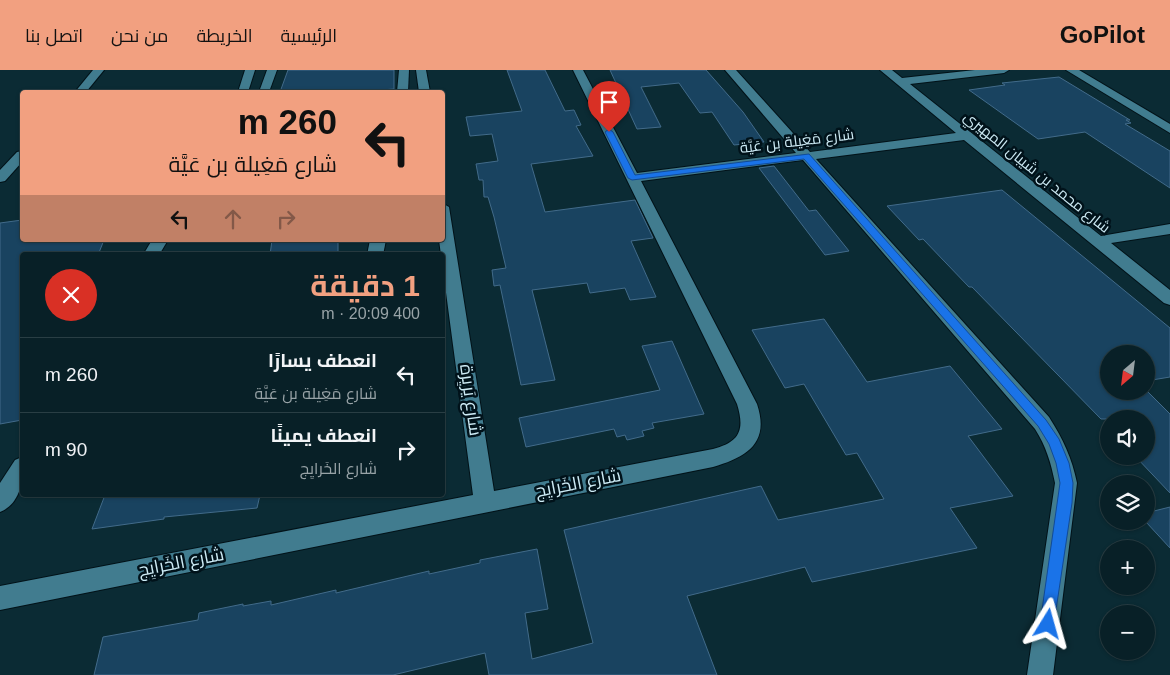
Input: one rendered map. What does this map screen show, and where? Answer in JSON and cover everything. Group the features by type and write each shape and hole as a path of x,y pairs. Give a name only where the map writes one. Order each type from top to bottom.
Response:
{"street":[{"path":"82,90 99,70"},
{"path":"245,90 250,70"},
{"path":"265,90 272,70"},
{"name":"شارع الخَرايِج","path":"0,598 727,454 740,448 748,438 752,427 752,416 748,404 578,70"},
{"path":"730,70 982,354 1042,423 1054,442 1062,463 1066,483 1040,675"},
{"name":"شارع محمد بن شيبان المهيري","path":"885,70 1170,299"},
{"path":"900,82 1004,70"},
{"path":"1071,70 1170,128"},
{"path":"403,90 404,72 422,72 425,90"},
{"name":"شارع مَغِيلة بن عَيَّة","path":"632,178 965,136"},
{"path":"0,178 20,157"},
{"path":"1097,241 1170,229"},
{"name":"شارع يَريِرة","path":"445,242 450,299 485,501"},
{"path":"0,502 20,469"}],"building":[{"path":"288,70 394,70 394,89 281,90"},
{"path":"507,70 545,70 565,111 574,110 581,125 576,126 593,156 531,164 545,212 635,200 653,238 631,241 656,297 630,300 625,288 590,293 587,283 532,290 555,380 521,385 500,285 494,286 492,270 506,268 494,217 488,197 484,197 483,180 479,180 476,164 498,161 492,134 470,136 466,117 522,111"},
{"path":"610,70 706,70 743,112 764,142 734,145 712,112 700,113 679,83 641,87 661,127 637,129"},
{"path":"1059,77 1130,120 1126,120 1131,123 1125,124 1170,151 1170,188 1085,132 1038,139 969,90 1005,85 1002,83"},
{"path":"774,166 809,211 816,210 849,251 825,255 759,168"},
{"path":"1002,190 1170,328 1170,377 1155,380 1155,345 1100,345 1100,400 1155,399 1170,414 1170,493 1144,465 1155,465 1155,410 1100,410 1100,418 972,287 969,287 923,239 919,240 887,206"},
{"path":"20,220 20,242 103,242 99,252 20,252 20,420 0,424 0,223"},
{"path":"272,242 338,242 338,252 270,252"},
{"path":"824,319 867,382 950,366 1002,429 968,436 1013,496 950,508 977,548 812,582 805,567 687,596 717,675 489,675 485,653 393,675 94,675 103,637 198,620 199,613 243,604 243,606 271,601 271,605 336,590 336,593 429,571 429,574 480,563 480,560 537,549 548,609 525,613 532,659 593,643 564,530 761,486 778,520 884,499 857,453 846,455 804,384 785,388 752,330"},
{"path":"672,341 704,414 652,423 654,428 642,431 644,436 627,440 625,435 617,437 614,429 526,447 519,418 660,390 642,346"},
{"path":"104,497 260,497 257,508 164,517 164,519 92,529"},
{"path":"1170,507 1170,548 1153,530 1155,530 1155,511"}],"route":[{"path":"609,132 632,178 806,156 1042,423 1054,442 1062,463 1066,483 1065,503 1048,624"}]}
